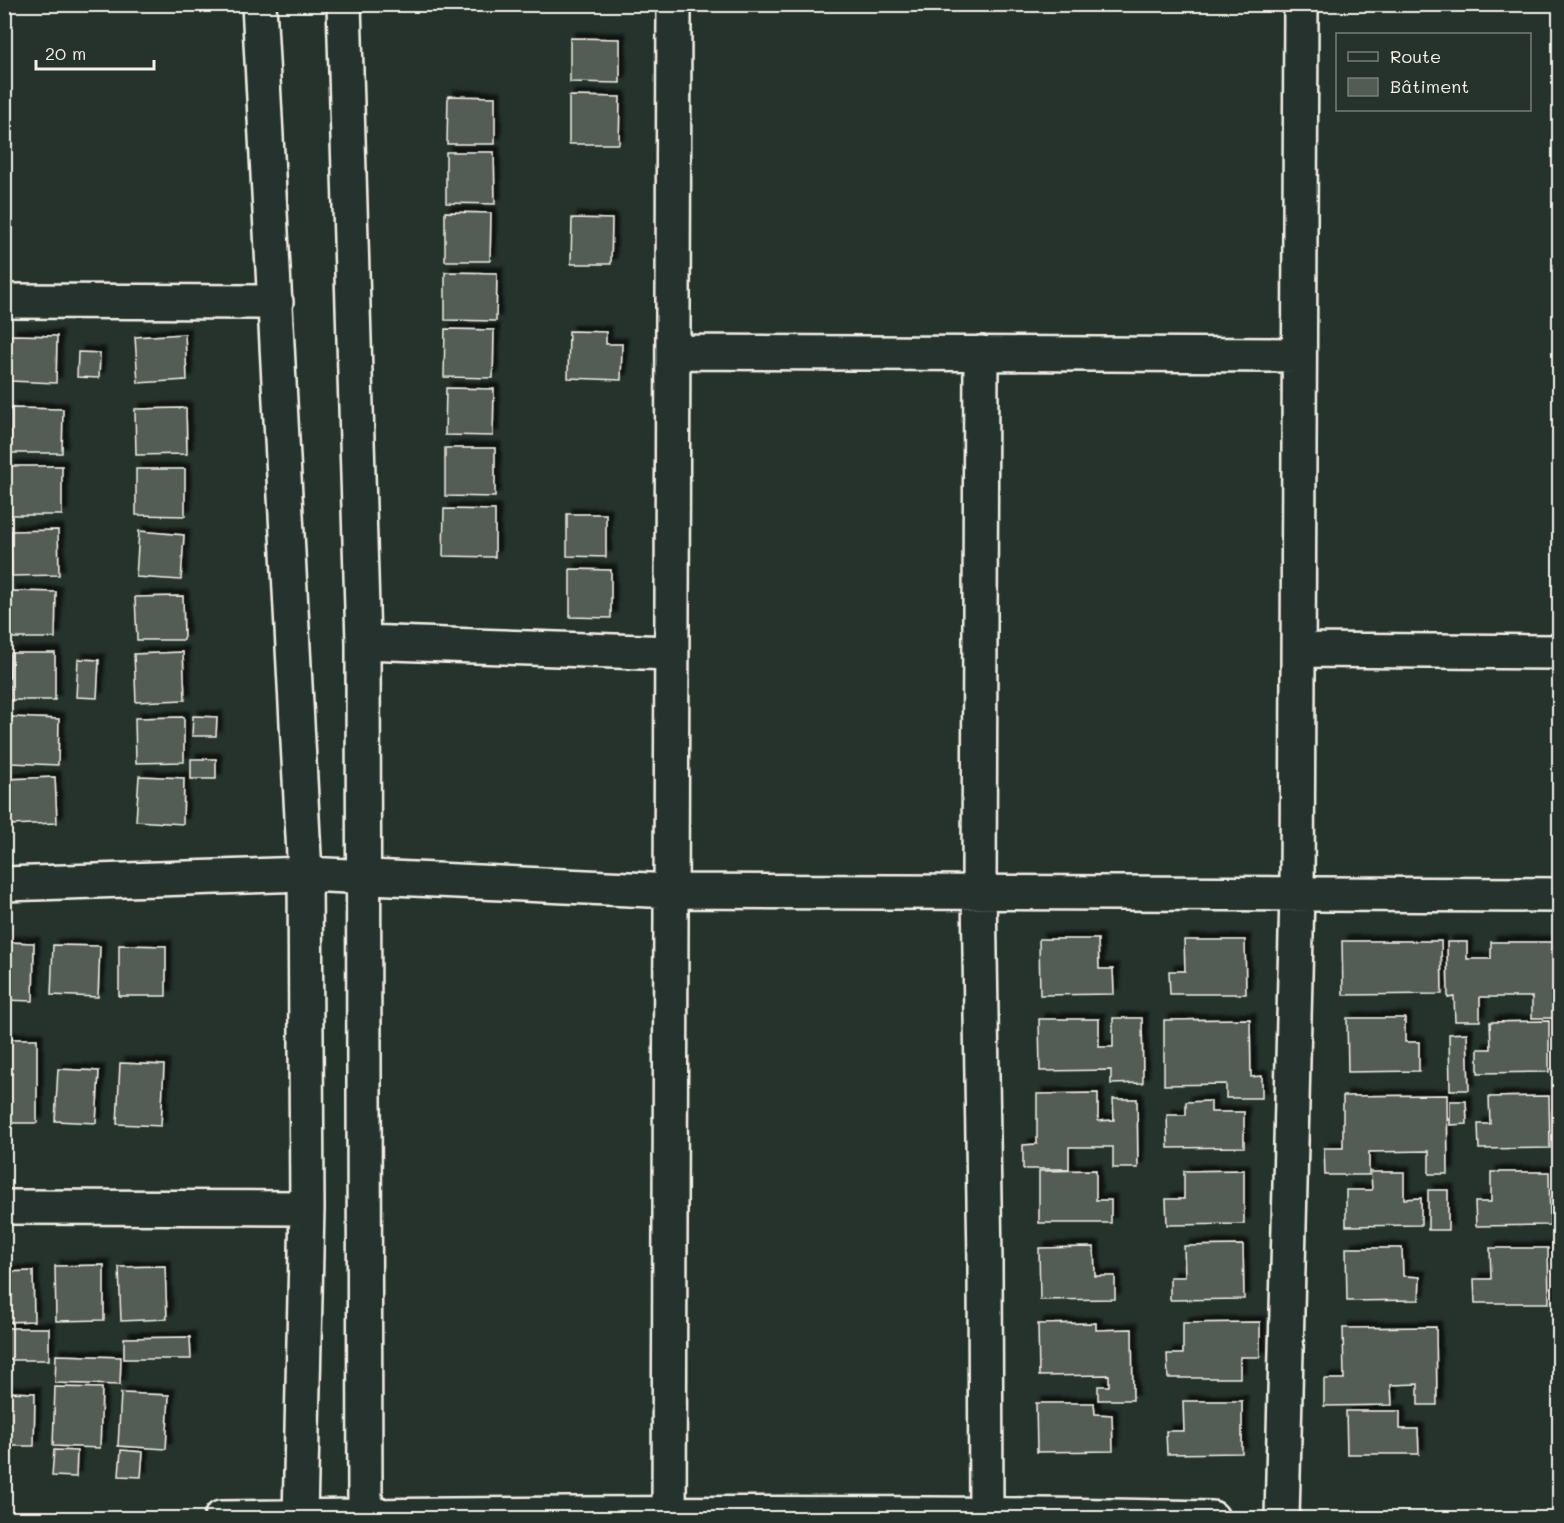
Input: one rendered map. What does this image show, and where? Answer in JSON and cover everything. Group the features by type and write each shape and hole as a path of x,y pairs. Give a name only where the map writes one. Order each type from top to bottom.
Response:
{"street":[{"path":"259,4 305,874 307,1208 300,1518"},
{"path":"344,4 363,642 365,1518"},
{"path":"669,1516 674,4"},
{"path":"1282,1518 1297,893 1300,4"},
{"path":"4,301 276,302"},
{"path":"673,352 1299,355"},
{"path":"981,353 979,891 985,1263 986,1516"},
{"path":"363,642 671,653"},
{"path":"1298,650 1560,652"},
{"path":"4,884 305,874 671,891 1560,894"},
{"path":"4,1207 307,1208"},
{"path":"221,1518 986,1516 1212,1518"}],"building":[{"path":"570,38 620,39 620,83 570,82"},
{"path":"448,96 495,97 495,144 447,144"},
{"path":"569,96 620,97 619,144 569,144"},
{"path":"446,152 494,152 495,204 446,203"},
{"path":"445,212 491,213 490,261 445,261"},
{"path":"572,218 612,219 611,264 571,264"},
{"path":"445,272 497,273 496,321 445,320"},
{"path":"445,329 494,330 493,378 444,377"},
{"path":"569,331 606,332 606,344 622,344 621,380 568,378"},
{"path":"185,334 187,380 138,383 135,337"},
{"path":"11,335 57,336 56,383 10,381"},
{"path":"78,352 100,353 99,378 77,377"},
{"path":"446,388 494,389 493,436 445,435"},
{"path":"11,408 63,409 62,453 11,453"},
{"path":"186,408 187,454 136,455 135,409"},
{"path":"445,448 495,448 495,497 445,496"},
{"path":"10,466 62,466 62,515 10,515"},
{"path":"136,469 185,469 185,516 136,515"},
{"path":"444,509 495,510 495,557 443,556"},
{"path":"567,514 606,514 606,557 567,556"},
{"path":"58,530 59,575 12,576 11,531"},
{"path":"139,531 184,535 181,580 136,577"},
{"path":"570,569 611,570 611,618 570,617"},
{"path":"11,591 56,592 55,638 11,638"},
{"path":"183,596 184,640 137,640 135,597"},
{"path":"183,652 185,700 136,702 134,654"},
{"path":"11,653 55,653 55,700 10,700"},
{"path":"4,654 10,655 9,678 4,678"},
{"path":"78,659 99,660 97,698 76,697"},
{"path":"193,716 217,717 216,736 192,736"},
{"path":"11,717 59,719 58,765 10,763"},
{"path":"184,717 184,762 136,763 135,718"},
{"path":"191,759 216,759 216,779 191,779"},
{"path":"139,776 184,778 183,824 136,821"},
{"path":"55,777 57,823 9,825 8,779"},
{"path":"1039,939 1098,939 1099,969 1113,969 1114,994 1040,995"},
{"path":"1184,940 1245,940 1246,994 1170,994 1169,971 1185,971"},
{"path":"1342,941 1441,941 1442,994 1343,995"},
{"path":"4,942 34,943 33,1001 4,1000"},
{"path":"1447,942 1467,942 1467,959 1491,959 1491,942 1553,942 1554,1018 1532,1018 1532,997 1480,997 1480,1021 1455,1021 1454,997 1448,998"},
{"path":"53,945 100,946 98,997 51,995"},
{"path":"119,945 166,946 166,996 119,996"},
{"path":"1113,1018 1142,1018 1143,1083 1111,1084 1111,1070 1040,1071 1039,1019 1099,1019 1099,1047 1113,1047"},
{"path":"1347,1018 1405,1018 1405,1042 1419,1042 1419,1071 1348,1072"},
{"path":"1250,1019 1251,1077 1262,1076 1262,1098 1226,1098 1226,1084 1164,1085 1164,1020"},
{"path":"1549,1021 1549,1072 1478,1073 1478,1049 1491,1049 1490,1022"},
{"path":"1467,1033 1469,1090 1450,1090 1449,1034"},
{"path":"4,1039 37,1039 37,1123 4,1123"},
{"path":"120,1063 164,1065 161,1126 117,1124"},
{"path":"58,1069 99,1071 96,1123 55,1121"},
{"path":"1098,1093 1098,1121 1114,1120 1113,1099 1137,1099 1138,1168 1113,1168 1113,1147 1069,1147 1069,1169 1023,1169 1023,1145 1037,1144 1037,1094"},
{"path":"1447,1095 1448,1174 1429,1174 1429,1151 1369,1152 1369,1175 1325,1175 1324,1148 1343,1148 1343,1096"},
{"path":"1549,1096 1550,1148 1479,1149 1478,1124 1490,1124 1489,1097"},
{"path":"1211,1101 1211,1112 1244,1112 1244,1147 1168,1148 1167,1115 1186,1115 1186,1102"},
{"path":"1450,1101 1466,1101 1467,1124 1450,1125"},
{"path":"1096,1170 1096,1200 1111,1200 1111,1223 1039,1223 1039,1171"},
{"path":"1244,1170 1244,1224 1167,1225 1166,1199 1184,1199 1184,1171"},
{"path":"1371,1172 1404,1172 1404,1199 1421,1198 1421,1225 1346,1226 1346,1190 1372,1190"},
{"path":"1491,1172 1549,1172 1550,1225 1476,1226 1475,1202 1491,1202"},
{"path":"1428,1190 1448,1190 1448,1230 1428,1230"},
{"path":"1243,1245 1244,1299 1170,1300 1170,1277 1185,1277 1184,1246"},
{"path":"1094,1247 1095,1276 1115,1276 1115,1299 1040,1300 1039,1248"},
{"path":"1346,1248 1402,1248 1403,1276 1420,1277 1419,1300 1347,1301"},
{"path":"1490,1248 1548,1248 1549,1303 1475,1303 1474,1279 1491,1279"},
{"path":"104,1265 104,1320 56,1321 55,1266"},
{"path":"165,1266 167,1319 121,1321 119,1267"},
{"path":"33,1271 34,1321 4,1322 4,1272"},
{"path":"1260,1322 1260,1357 1240,1357 1240,1378 1168,1378 1167,1354 1183,1354 1183,1323"},
{"path":"1096,1323 1096,1330 1132,1329 1133,1400 1098,1400 1098,1386 1109,1386 1109,1375 1039,1376 1038,1324"},
{"path":"1436,1327 1437,1405 1418,1405 1418,1384 1391,1385 1392,1405 1324,1406 1324,1379 1344,1379 1343,1328"},
{"path":"4,1328 49,1328 49,1360 4,1360"},
{"path":"190,1337 191,1359 124,1359 124,1338"},
{"path":"56,1355 121,1357 120,1385 55,1383"},
{"path":"55,1387 102,1388 100,1448 53,1446"},
{"path":"4,1392 35,1393 34,1446 4,1446"},
{"path":"121,1393 169,1395 166,1449 118,1446"},
{"path":"1183,1401 1242,1401 1242,1453 1167,1454 1166,1431 1184,1431"},
{"path":"1036,1403 1094,1403 1095,1414 1112,1415 1113,1451 1037,1452"},
{"path":"1346,1411 1400,1411 1400,1429 1418,1429 1419,1454 1347,1454"},
{"path":"54,1450 77,1451 76,1477 52,1476"},
{"path":"121,1450 143,1452 141,1477 119,1476"}]}
